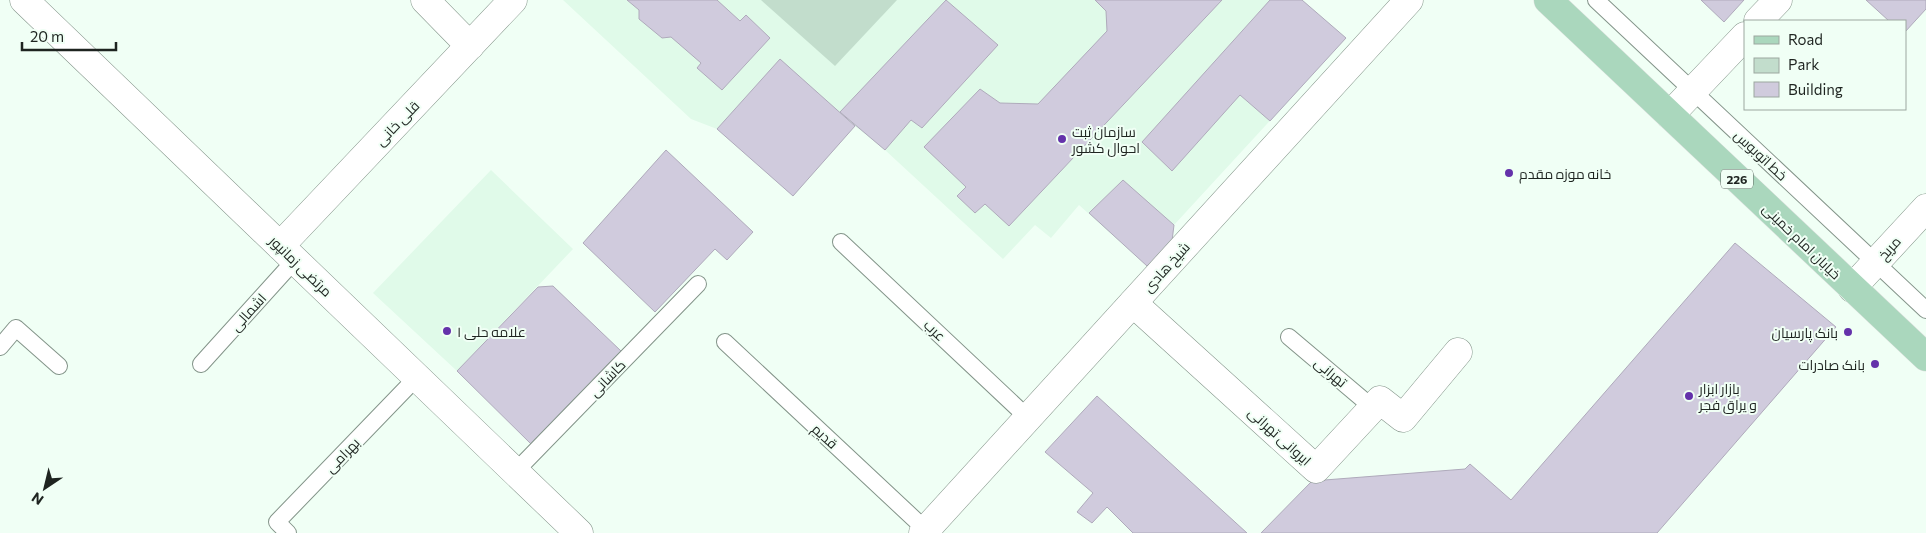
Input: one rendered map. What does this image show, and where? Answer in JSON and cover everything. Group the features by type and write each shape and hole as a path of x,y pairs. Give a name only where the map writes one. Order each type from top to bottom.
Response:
{"main road":[{"name":"خیابان امام خمینی","path":"1548,0 1926,357"}],"street":[{"name":"مرتضی زمانپور","path":"24,0 579,533"},
{"path":"425,0 470,46"},
{"name":"قلی خانی","path":"287,253 513,0"},
{"name":"شیخ هادی","path":"926,532 1409,0"},
{"path":"1759,20 1778,0"},
{"path":"1670,115 1744,37"},
{"name":"مریخ","path":"1852,288 1926,208"},
{"name":"ایروانی تهرانی","path":"1133,303 1316,469 1373,408"},
{"path":"1373,408 1380,400 1403,418 1458,352"}],"lane":[{"name":"خط اتوبوس","path":"1596,0 1926,310"},
{"name":"عرب","path":"842,242 1028,418"},
{"name":"اشمالی","path":"201,364 287,253"},
{"name":"کاشانی","path":"515,472 698,284"},
{"path":"0,347 16,328 59,366"},
{"name":"تهرانی","path":"1290,337 1373,408"},
{"name":"قدیم","path":"725,342 926,532"},
{"name":"بهرامی","path":"288,533 277,522 417,377"}],"shaded area":[{"name":"سازمان ثبت احوال کشور","path":"563,0 1302,0 1346,38 1174,225 1172,241 1147,266 1079,205 1051,238 1035,225 1003,259 885,150 855,126 793,196 717,129 691,119"},
{"path":"491,170 573,249 457,371 373,293"}],"green space":[{"path":"761,0 897,0 835,66"}],"building":[{"path":"627,0 717,0 740,21 746,15 770,38 722,90 697,68 701,63 671,37 662,38 639,19 639,10"},
{"path":"946,0 998,45 922,128 911,120 885,150 840,112"},
{"path":"1095,0 1222,0 1009,226 985,204 975,213 957,196 966,187 924,147 980,89 1000,103 1038,104 1107,31 1106,11"},
{"path":"1270,0 1302,0 1346,38 1270,121 1240,95 1172,171 1142,142"},
{"path":"1701,0 1744,0 1724,22"},
{"path":"1866,0 1926,0 1926,9 1906,31 1906,20 1888,20"},
{"path":"780,59 855,126 793,196 717,129"},
{"path":"666,150 753,232 727,260 715,249 655,312 583,243"},
{"path":"1123,180 1174,225 1172,241 1147,266 1089,213"},
{"name":"بازار ابزار و یراق فجر","path":"1735,243 1836,327 1657,533 1261,533 1312,481 1465,469 1470,464 1511,500"},
{"path":"553,286 621,351 531,444 457,371 538,287"},
{"path":"1097,396 1247,533 1133,533 1107,507 1092,523 1077,512 1093,493 1045,452"}],"place":[{"name":"سازمان ثبت احوال کشور","path":"1062,139"},
{"name":"خانه موزه مقدم","path":"1509,173"},
{"name":"علامه حلی ۱","path":"447,331"},
{"name":"بانک پارسیان","path":"1848,332"},
{"name":"بانک صادرات","path":"1875,364"},
{"name":"بازار ابزار و یراق فجر","path":"1689,396"}]}
